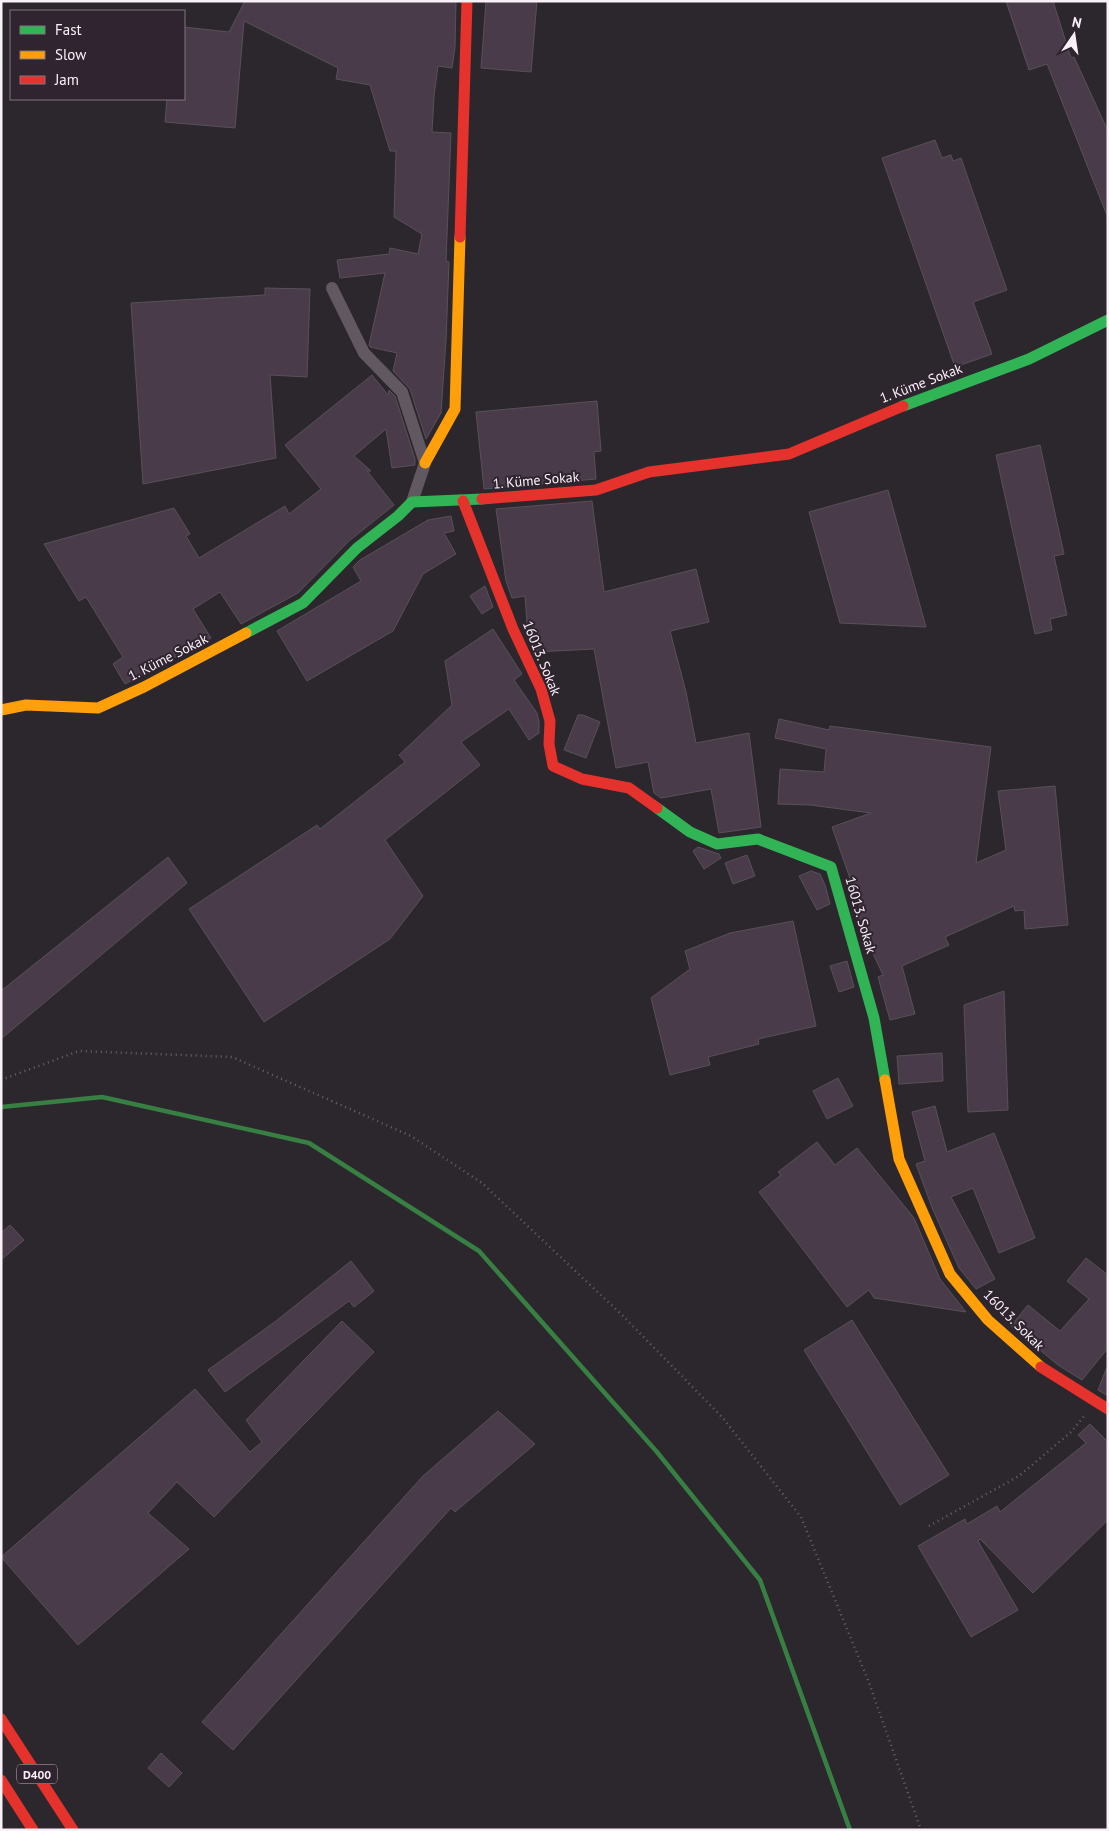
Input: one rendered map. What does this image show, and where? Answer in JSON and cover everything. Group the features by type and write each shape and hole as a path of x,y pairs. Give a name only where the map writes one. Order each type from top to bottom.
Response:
{"main road":[{"path":"425,463 455,409 467,1"},
{"name":"1. Küme Sokak","path":"1,710 26,705 98,708 144,688 303,602 356,548 398,516 412,502 463,501 596,490 649,472 789,454 928,396 1029,359 1108,320"},
{"name":"16013. Sokak","path":"463,501 513,629 540,689 550,721 549,744 553,766 582,779 628,788 690,832 717,844 758,840 832,867 874,1018 899,1159 950,1274 988,1320 1038,1364 1108,1408"},
{"name":"D400","path":"1,1719 73,1830"},
{"name":"D400","path":"1,1780 34,1830"}],"street":[{"path":"332,288 364,353 402,392 425,463 412,502"}],"path":[{"path":"1,1080 79,1051 232,1057 411,1136 482,1183 622,1315 722,1417 801,1517 868,1680 921,1830"},
{"path":"930,1526 1019,1476 1071,1432 1095,1400"}],"building":[{"path":"245,1 456,1 455,47 452,68 438,66 434,96 432,132 451,133 446,261 449,262 441,413 426,439 410,389 393,371 397,353 370,347 369,345 385,273 340,278 337,260 389,254 390,248 418,254 422,234 394,217 396,151 390,151 370,85 336,79 338,68 244,21 235,128 165,122 167,100 185,100 185,27 229,32"},
{"path":"486,1 537,1 531,72 481,68"},
{"path":"1006,1 1053,1 1071,58 1074,57 1108,131 1108,218 1047,64 1029,70"},
{"path":"935,140 942,158 951,155 953,161 961,158 1007,290 973,302 992,354 955,367 882,158"},
{"path":"265,288 310,289 307,377 270,375 276,458 143,484 131,303 265,295"},
{"path":"372,375 388,395 389,390 395,396 415,459 415,465 392,468 386,429 354,456 371,471 367,471 394,505 349,541 298,593 241,624 220,592 193,609 211,638 125,684 113,664 123,657 86,597 79,601 44,544 174,508 190,534 186,536 199,558 285,506 289,514 321,489 285,445"},
{"path":"597,401 601,451 594,452 596,479 484,489 476,412"},
{"path":"1040,445 1064,554 1054,556 1067,615 1050,619 1052,630 1035,634 996,455"},
{"path":"888,490 926,627 840,623 809,512"},
{"path":"592,501 604,592 696,569 709,622 670,631 686,692 696,743 749,733 761,827 719,833 711,789 661,798 654,793 648,762 616,768 594,649 536,652 528,636 525,596 512,598 506,581 496,509"},
{"path":"451,516 454,531 444,533 456,554 423,574 393,631 307,681 277,631 361,581 353,567 360,560 428,520"},
{"path":"485,586 493,607 482,614 470,596"},
{"path":"493,629 522,674 514,680 537,713 539,733 529,740 509,709 461,742 480,765 385,840 423,896 390,939 264,1022 189,909 317,825 320,829 405,762 399,755 452,705 445,661"},
{"path":"578,715 583,715 600,722 586,758 564,750"},
{"path":"779,719 829,730 830,726 991,747 976,863 1006,850 998,791 1055,786 1068,925 1025,929 1024,910 1015,911 1014,906 945,937 949,945 902,966 915,1014 890,1020 878,977 883,975 856,917 855,913 861,910 832,827 871,813 810,805 778,804 780,769 824,772 826,749 775,738"},
{"path":"698,847 719,854 721,858 704,869 693,851"},
{"path":"747,855 755,876 733,884 725,863"},
{"path":"168,857 187,883 1,1039 1,991"},
{"path":"811,871 820,874 830,904 817,910 799,876"},
{"path":"793,921 816,1026 758,1039 759,1044 708,1057 710,1065 670,1075 651,998 690,969 685,951 730,933"},
{"path":"847,961 854,987 839,992 830,966"},
{"path":"1004,991 1008,1110 968,1112 964,1005"},
{"path":"942,1053 943,1081 899,1084 897,1056"},
{"path":"838,1078 853,1106 827,1119 813,1091"},
{"path":"935,1106 947,1152 994,1133 1035,1238 999,1253 973,1188 951,1197 995,1279 976,1289 959,1268 933,1210 916,1164 925,1161 912,1112"},
{"path":"817,1142 835,1165 857,1148 914,1218 940,1279 966,1312 874,1298 869,1290 847,1307 759,1192 781,1175 778,1172"},
{"path":"10,1225 24,1240 1,1260 1,1233"},
{"path":"1086,1258 1108,1275 1108,1348 1082,1380 1058,1365 1011,1326 1028,1305 1060,1331 1089,1299 1067,1281"},
{"path":"351,1261 374,1291 354,1307 349,1301 225,1392 208,1370 276,1321"},
{"path":"852,1320 949,1475 900,1505 804,1350"},
{"path":"342,1321 374,1352 214,1517 177,1482 148,1513 189,1549 78,1645 1,1557 195,1389 250,1452 262,1442 246,1420"},
{"path":"1108,1367 1108,1396 1098,1390"},
{"path":"498,1411 535,1444 455,1512 451,1508 233,1750 202,1722 423,1476"},
{"path":"1090,1424 1108,1442 1108,1520 1033,1593 980,1539 978,1541 1018,1610 971,1637 918,1546 965,1519 967,1524 997,1506 1000,1512 1086,1443 1078,1435"},
{"path":"161,1753 182,1773 169,1787 148,1768"}],"waterway":[{"path":"1,1107 102,1097 309,1143 479,1251 657,1452 760,1580 850,1830"}],"traffic: fast":[{"path":"903,406 1029,359 1108,320"},
{"path":"246,633 303,603 357,548 398,516 412,502 482,499"},
{"path":"657,808 690,832 717,844 758,839 831,867 874,1018 885,1080"}],"traffic: slow":[{"path":"425,463 455,409 460,237"},
{"path":"1,710 26,705 98,708 144,687 246,633"},
{"path":"885,1080 899,1159 950,1274 988,1320 1041,1367"}],"traffic: jam":[{"path":"460,237 467,1"},
{"path":"482,499 596,490 649,472 789,454 903,406"},
{"path":"463,501 513,629 541,689 550,721 549,744 553,766 582,779 629,788 657,808"},
{"path":"1041,1367 1108,1409"},
{"path":"1,1719 73,1830"},
{"path":"1,1780 33,1830"}]}
